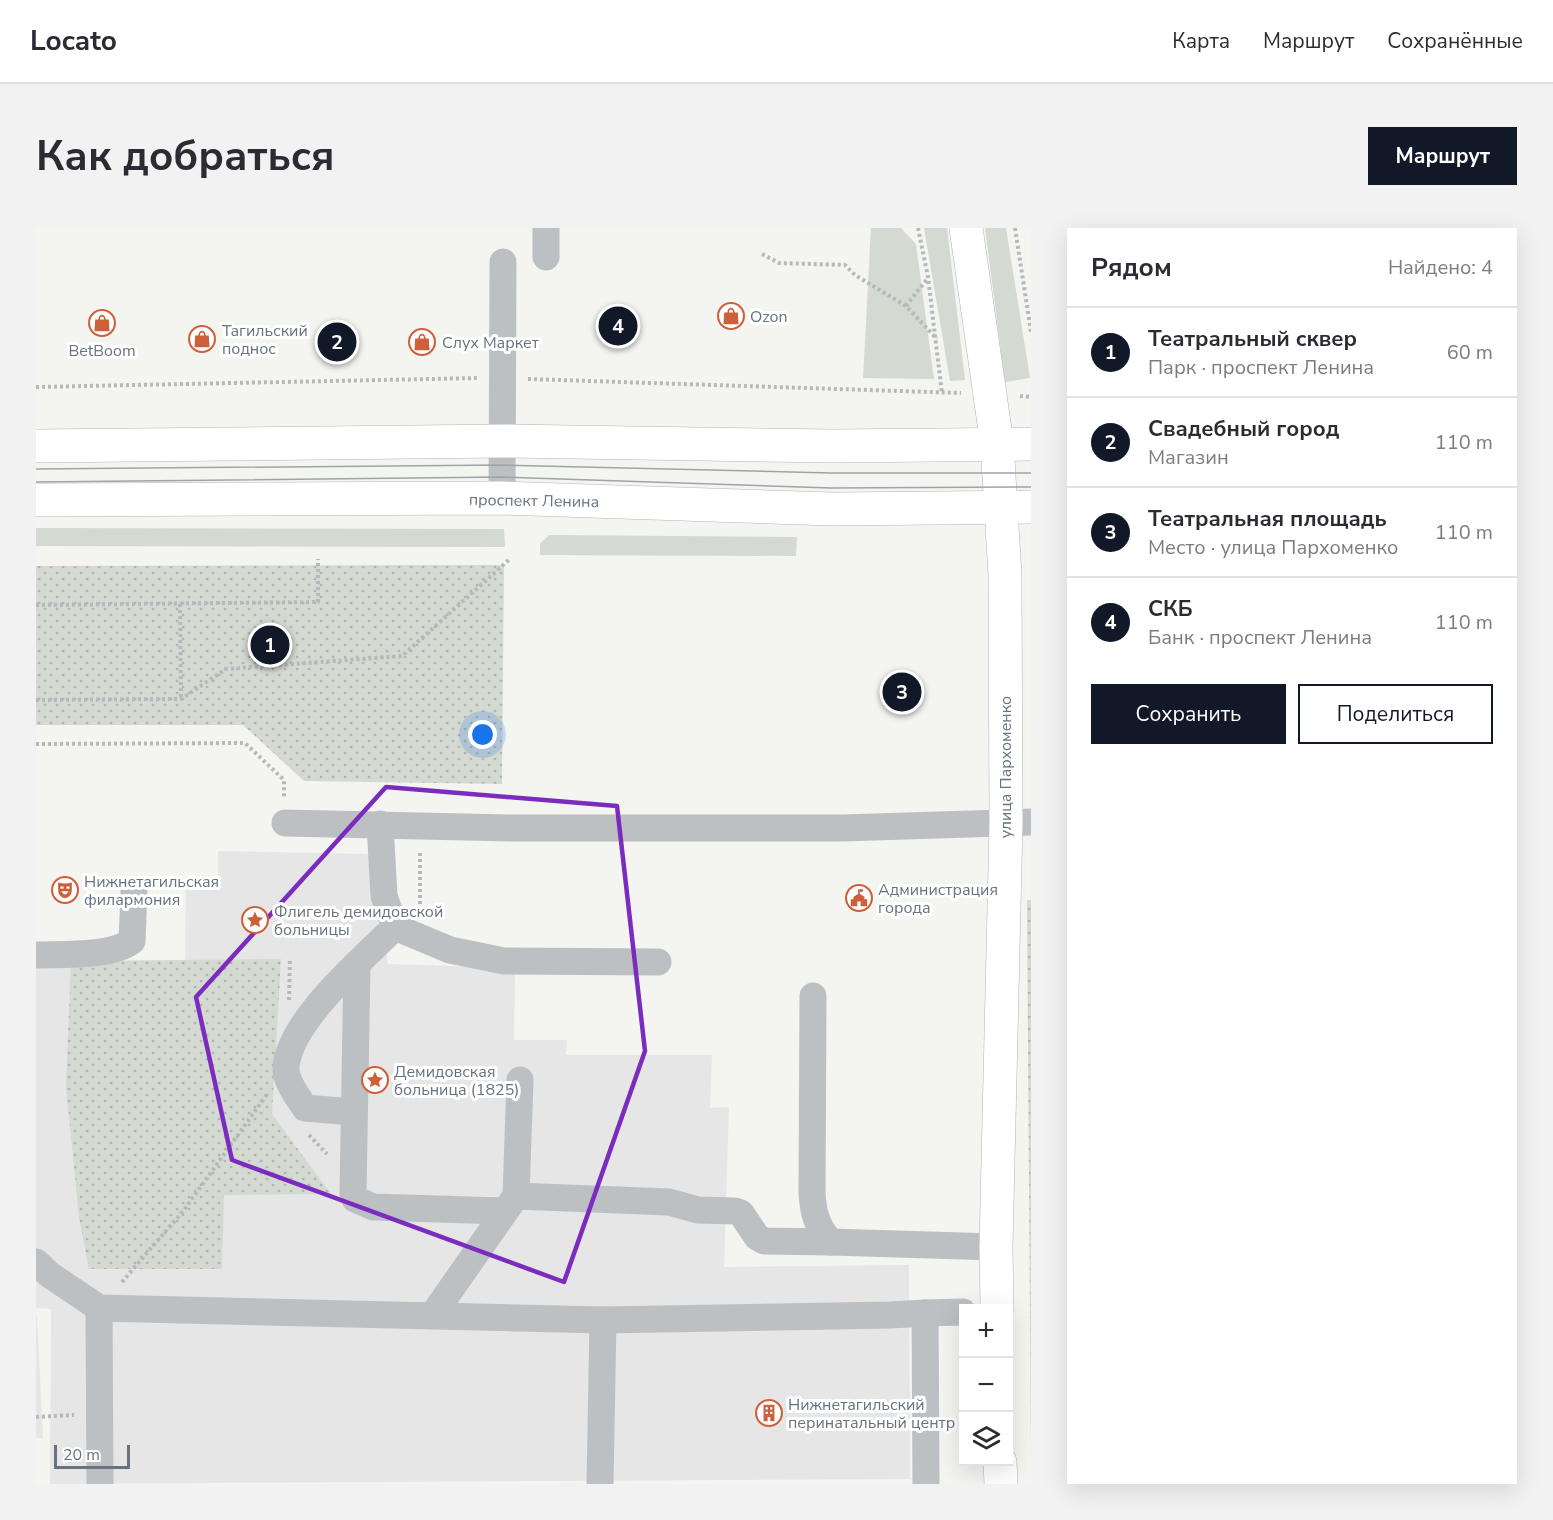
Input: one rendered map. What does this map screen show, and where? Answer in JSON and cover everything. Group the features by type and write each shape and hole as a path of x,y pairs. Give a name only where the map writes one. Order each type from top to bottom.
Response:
{"main road":[{"name":"улица Пархоменко","path":"966,228 998,444 1017,507 1005,575 1019,822 996,1247 997,1304"},
{"path":"36,446 503,441 832,446 1031,444"},
{"name":"проспект Ленина","path":"36,500 502,498 832,509 1017,507"},
{"path":"1000,1466 1001,1484"}],"street":[{"path":"546,228 546,257"},
{"path":"502,498 503,262"},
{"path":"285,823 513,828 843,828 1019,822"},
{"path":"380,824 384,896 395,927 450,950 504,961 658,962"},
{"path":"36,955 108,951 124,947 132,941 134,892"},
{"path":"353,1112 305,1108 292,1089 285,1068 295,1037 333,989 395,927"},
{"path":"357,965 353,1193 355,1199 373,1207 669,1202 698,1210 735,1211 741,1214 757,1237 764,1240 996,1247"},
{"path":"813,996 813,1210 822,1233 831,1242"},
{"path":"432,1316 510,1204 520,1080"},
{"path":"36,1262 50,1275 99,1308 603,1320 890,1316 959,1312"},
{"path":"99,1308 100,1484"},
{"path":"925,1313 926,1484"},
{"path":"600,1484 603,1320"}],"path":[{"path":"918,228 937,339 942,394"},
{"path":"1015,228 1031,332"},
{"path":"762,254 779,263 844,265 855,275 906,306 937,339"},
{"path":"906,306 928,277"},
{"path":"36,387 502,378 942,394 990,393 1031,397"},
{"path":"36,605 318,602 318,558"},
{"path":"36,700 181,699 226,669 402,656 511,558"},
{"path":"180,604 181,699"},
{"path":"36,744 245,743 284,780 285,823"},
{"path":"420,851 420,938"},
{"path":"99,1308 184,1210 285,1068"},
{"path":"36,1417 100,1414"}],"highlighted area":[{"path":"386,787 617,806 645,1051 564,1282 232,1160 196,997"}],"shaded area":[{"path":"871,228 901,228 916,244 934,379 863,378"},
{"path":"924,228 947,228 965,380 950,381"},
{"path":"985,228 1006,228 1030,378 1005,382"},
{"path":"36,528 504,529 505,547 36,546"},
{"path":"549,535 797,537 796,556 540,555 540,544"},
{"path":"504,565 502,784 304,781 243,725 36,725 36,566"},
{"path":"218,851 369,854 388,964 515,968 514,1040 567,1040 566,1055 712,1055 710,1108 729,1107 724,1267 909,1265 910,1479 50,1484 51,1309 36,1308 36,967 185,966 186,877 218,879"},
{"path":"1027,900 1031,900 1031,1469"},
{"path":"281,959 272,1114 331,1194 224,1195 222,1269 89,1269 79,1218 66,1087 71,961"},
{"path":"37,1316 43,1438 36,1438"}],"tram line":[{"path":"36,469 502,465 831,473 1031,473"},
{"path":"36,482 502,477 831,488 1031,487"}],"place":[{"name":"Ozon","path":"731,316"},
{"name":"BetBoom","path":"102,323"},
{"name":"СКБ","path":"618,326"},
{"name":"Тагильский поднос","path":"202,339"},
{"name":"Свадебный город","path":"337,342"},
{"name":"Слух Маркет","path":"422,342"},
{"name":"Театральный сквер","path":"270,645"},
{"name":"Театральная площадь","path":"902,692"},
{"name":"Нижнетагильская филармония","path":"65,890"},
{"name":"Администрация города","path":"859,898"},
{"name":"Флигель демидовской больницы","path":"255,920"},
{"name":"Демидовская больница (1825)","path":"375,1080"},
{"name":"Нижнетагильский перинатальный центр","path":"769,1413"}]}
